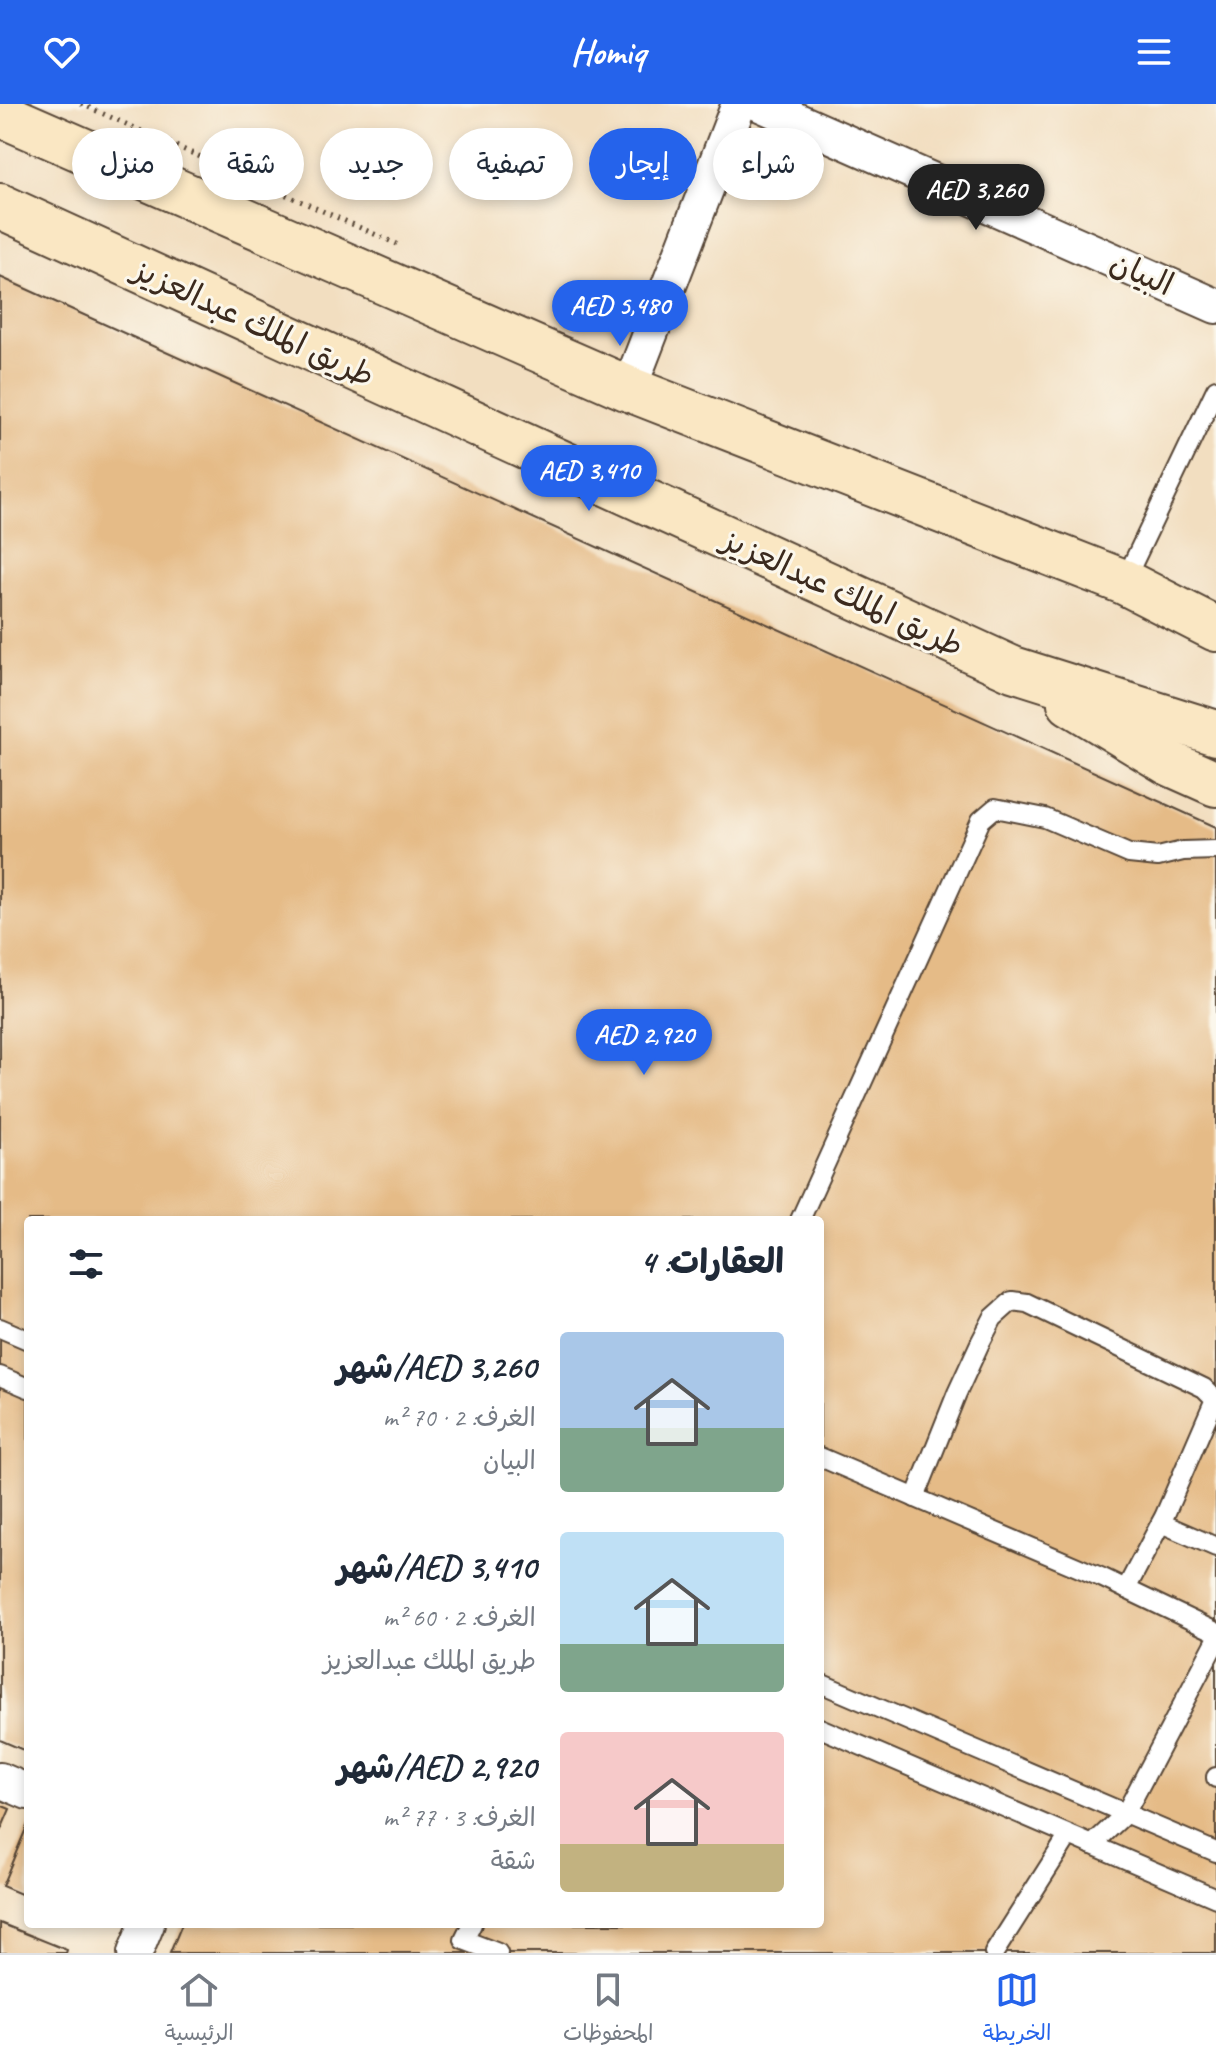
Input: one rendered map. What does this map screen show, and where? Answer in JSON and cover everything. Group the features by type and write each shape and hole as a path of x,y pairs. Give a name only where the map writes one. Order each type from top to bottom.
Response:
{"main road":[{"path":"0,114 629,389 1124,582 1216,621"},
{"name":"طريق الملك عبدالعزيز","path":"0,206 1013,669 1216,733"},
{"path":"1124,582 1216,629"},
{"path":"1013,669 1169,763 1216,784"}],"street":[{"path":"629,389 739,104"},
{"name":"البيان","path":"760,104 1216,306"},
{"path":"0,1780 24,1790"},
{"path":"135,1953 145,1928"}],"lane":[{"path":"1124,582 1216,389"},
{"path":"802,1216 981,820 995,808 1045,818 1129,854 1158,857 1183,851 1216,850"},
{"path":"915,1498 957,1393 993,1318 1012,1301 1027,1303 1204,1388 1215,1399 1161,1523 1126,1589"},
{"path":"0,1328 24,1338"},
{"path":"0,1376 24,1386"},
{"path":"824,1459 1126,1589 1216,1632"},
{"path":"1161,1523 1216,1547"},
{"path":"1092,1845 1125,1814 1216,1641"},
{"path":"824,1685 1216,1852"},
{"path":"824,1730 1216,1898"},
{"path":"994,1953 1069,1835"},
{"path":"470,1928 464,1940 498,1953"}],"building":[{"path":"0,277 1216,827 1216,1953 170,1953 180,1928 824,1928 824,1216 24,1216 24,1750 0,1740"},
{"path":"0,1805 10,1809 0,1832"},
{"path":"24,1834 24,1895 2,1886"},
{"path":"0,1923 67,1950 66,1953 0,1953"}]}
